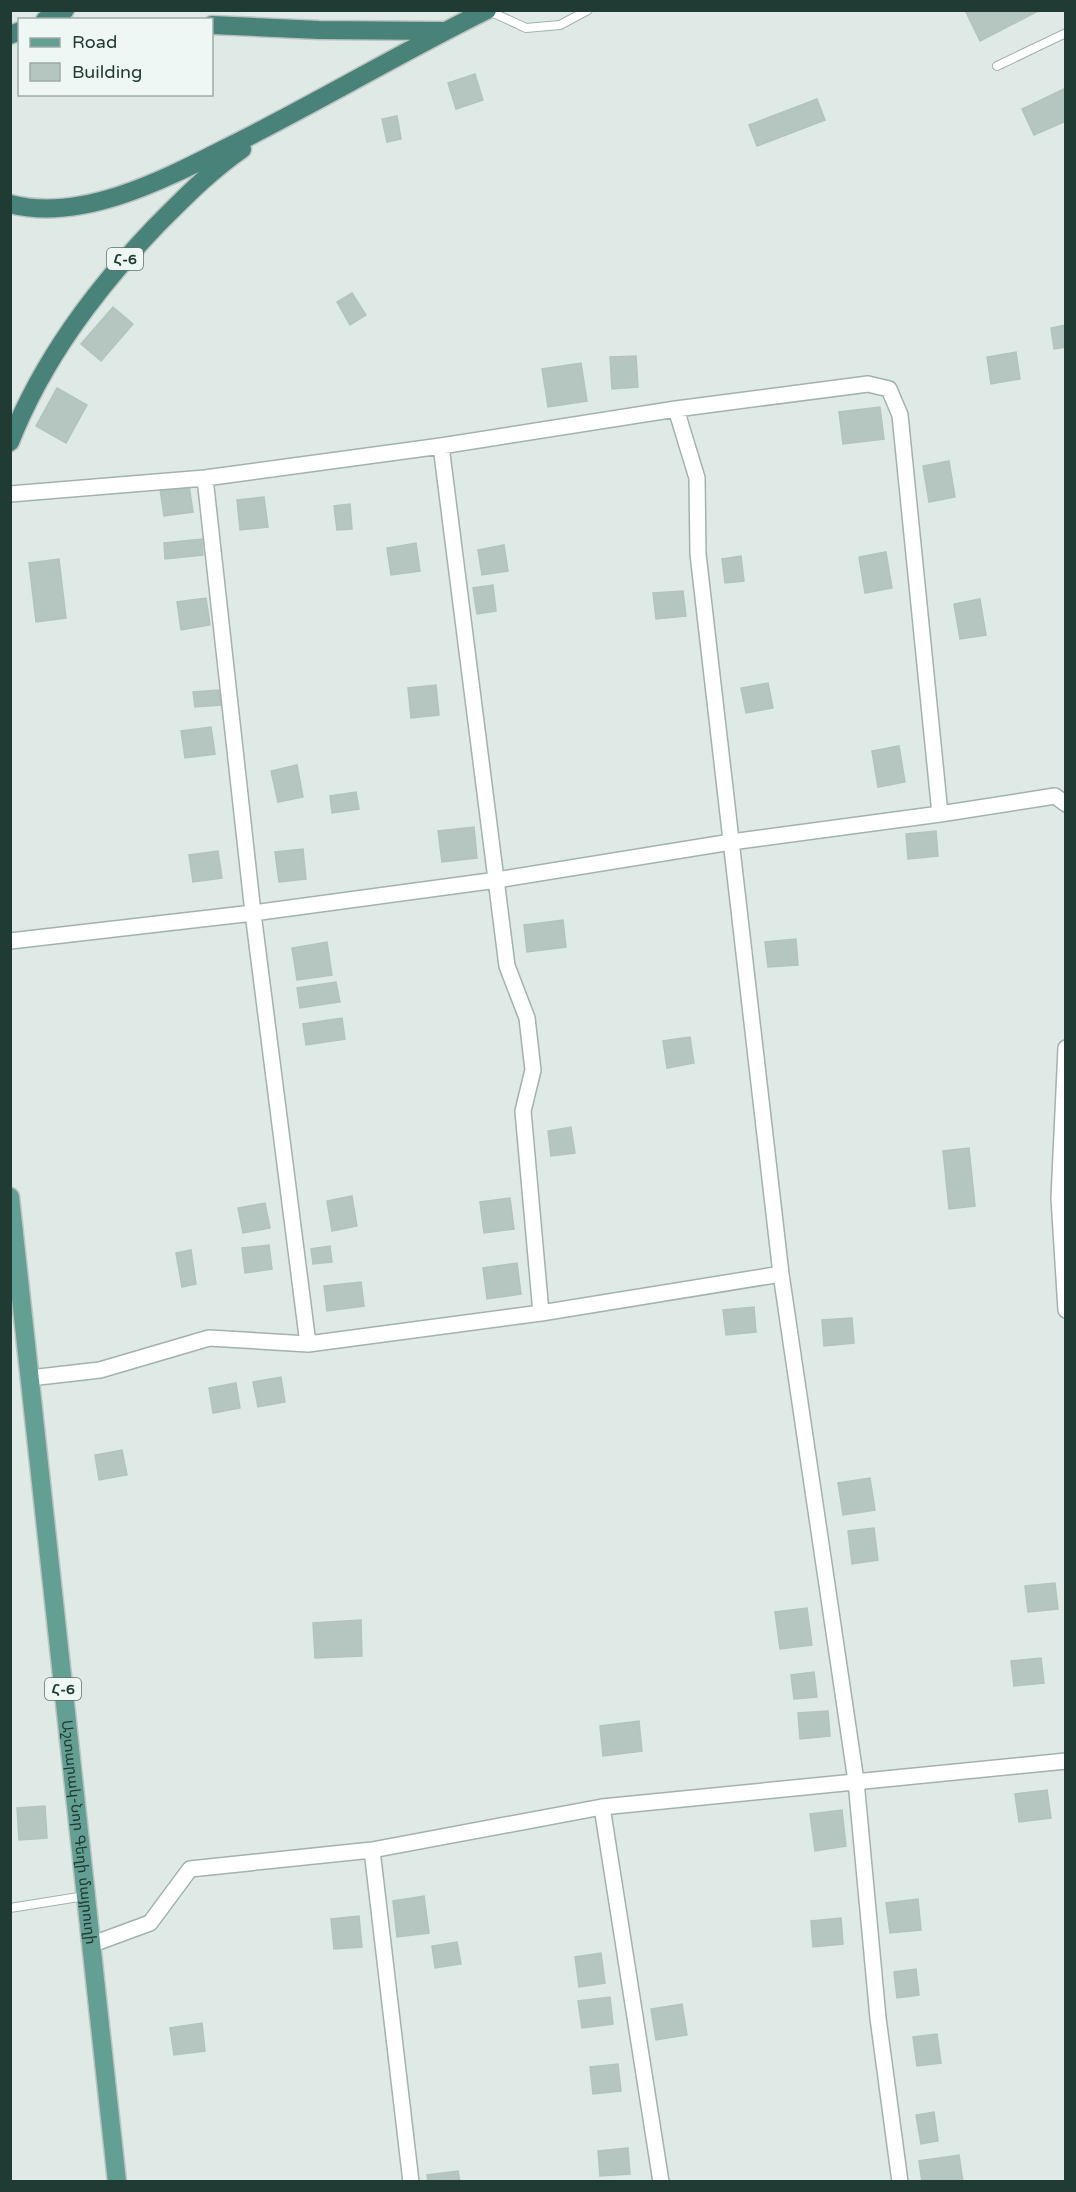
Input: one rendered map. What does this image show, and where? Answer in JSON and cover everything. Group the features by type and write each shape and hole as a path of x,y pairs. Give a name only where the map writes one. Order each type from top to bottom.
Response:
{"highway":[{"path":"49,18 65,10"},
{"path":"10,204 31,207 73,205 131,192 186,169 487,10"},
{"path":"213,25 319,30 446,31"},
{"name":"Հ-6","path":"10,442 49,362 81,312 125,258 197,185 287,117"}],"main road":[{"name":"Աշտարակ-Նոր Գեղի մայրուղի","path":"10,1197 117,2181"}],"street":[{"path":"10,494 205,478 441,446 676,409 868,384 889,389 900,416 940,814"},
{"path":"676,409 697,478 698,554 781,1274 856,1780 878,2018 900,2181"},
{"path":"441,446 507,966 527,1018 533,1070 523,1111 541,1313"},
{"path":"205,478 253,913 309,1344"},
{"path":"10,941 253,913 497,880 731,842 1055,796 1065,804"},
{"path":"1065,1048 1059,1198 1065,1310"},
{"path":"30,1378 100,1370 209,1338 309,1344 541,1313 781,1274"},
{"path":"90,1945 150,1923 190,1869 372,1850 602,1807 1065,1761"},
{"path":"602,1807 661,2181"},
{"path":"372,1850 411,2181"}],"lane":[{"path":"487,10 526,28 560,25 588,10"},
{"path":"998,66 1065,33"},
{"path":"10,1908 85,1896"}],"building":[{"path":"965,10 1040,10 980,41"},
{"path":"475,74 483,100 456,109 448,83"},
{"path":"1066,88 1066,121 1034,135 1022,109"},
{"path":"817,99 825,120 757,146 749,125"},
{"path":"397,116 401,139 387,142 382,119"},
{"path":"352,293 366,315 350,325 337,302"},
{"path":"113,307 133,324 101,361 81,344"},
{"path":"1066,325 1066,347 1054,349 1051,328"},
{"path":"1016,352 1020,379 991,384 987,357"},
{"path":"636,356 638,387 612,389 610,357"},
{"path":"581,363 587,401 548,407 542,369"},
{"path":"57,388 87,405 66,443 36,426"},
{"path":"880,407 884,439 843,444 839,412"},
{"path":"949,461 955,497 929,502 923,466"},
{"path":"189,485 193,512 164,516 160,489"},
{"path":"264,497 268,527 240,530 237,500"},
{"path":"350,504 352,529 337,530 334,506"},
{"path":"202,539 203,555 165,559 164,543"},
{"path":"416,543 420,571 391,575 387,548"},
{"path":"504,545 508,571 482,575 478,550"},
{"path":"886,552 892,588 865,593 859,557"},
{"path":"741,556 744,581 725,583 722,559"},
{"path":"59,559 66,618 36,622 29,563"},
{"path":"493,585 496,611 477,614 473,588"},
{"path":"683,591 686,616 656,619 653,593"},
{"path":"206,598 210,625 181,630 177,602"},
{"path":"980,599 986,635 960,639 954,604"},
{"path":"768,683 773,708 746,713 741,688"},
{"path":"436,685 439,715 411,718 408,688"},
{"path":"219,690 221,705 195,707 193,692"},
{"path":"211,727 215,754 185,758 181,731"},
{"path":"899,746 905,782 878,787 872,751"},
{"path":"297,765 303,797 278,802 271,771"},
{"path":"356,792 359,809 332,813 330,796"},
{"path":"474,827 477,858 442,862 438,831"},
{"path":"936,831 938,856 908,859 906,834"},
{"path":"303,849 306,879 279,882 275,852"},
{"path":"218,851 222,878 193,882 189,855"},
{"path":"563,920 566,947 527,952 524,925"},
{"path":"796,939 798,965 768,967 765,942"},
{"path":"327,942 332,975 297,980 292,948"},
{"path":"336,982 340,1002 300,1008 297,988"},
{"path":"342,1018 345,1039 306,1045 303,1024"},
{"path":"690,1037 694,1063 667,1068 663,1041"},
{"path":"571,1127 575,1153 551,1156 548,1131"},
{"path":"969,1148 975,1206 949,1209 943,1151"},
{"path":"352,1196 357,1226 332,1231 327,1201"},
{"path":"510,1198 514,1229 484,1233 480,1202"},
{"path":"265,1203 270,1228 243,1233 238,1208"},
{"path":"269,1245 272,1269 245,1273 242,1248"},
{"path":"330,1246 332,1262 313,1264 311,1249"},
{"path":"191,1250 196,1284 182,1287 176,1253"},
{"path":"517,1263 521,1294 487,1299 483,1268"},
{"path":"361,1282 364,1306 327,1311 324,1286"},
{"path":"754,1307 756,1332 726,1335 723,1310"},
{"path":"852,1318 854,1343 824,1346 822,1320"},
{"path":"281,1377 285,1402 258,1407 253,1382"},
{"path":"236,1383 240,1408 213,1413 209,1388"},
{"path":"122,1450 127,1475 99,1480 95,1455"},
{"path":"870,1478 875,1510 843,1515 838,1483"},
{"path":"874,1528 878,1560 852,1564 848,1531"},
{"path":"1055,1583 1058,1609 1028,1612 1025,1586"},
{"path":"807,1608 812,1645 780,1649 775,1612"},
{"path":"361,1620 362,1656 315,1658 313,1623"},
{"path":"1041,1658 1044,1683 1014,1686 1011,1661"},
{"path":"814,1672 817,1697 794,1699 791,1675"},
{"path":"828,1711 830,1736 800,1739 798,1713"},
{"path":"639,1721 642,1751 603,1756 600,1726"},
{"path":"1047,1790 1051,1818 1019,1822 1015,1794"},
{"path":"45,1806 47,1838 19,1840 17,1808"},
{"path":"842,1810 846,1846 815,1851 810,1814"},
{"path":"424,1896 429,1933 397,1937 393,1901"},
{"path":"918,1899 921,1930 890,1933 886,1903"},
{"path":"359,1916 362,1947 334,1949 331,1919"},
{"path":"841,1918 843,1944 813,1947 811,1921"},
{"path":"457,1942 461,1964 435,1968 432,1946"},
{"path":"601,1953 605,1983 579,1987 575,1957"},
{"path":"916,1969 919,1995 897,1998 894,1972"},
{"path":"610,1997 613,2024 582,2028 578,2001"},
{"path":"682,2004 687,2035 656,2040 651,2009"},
{"path":"202,2023 205,2051 174,2055 170,2028"},
{"path":"937,2034 941,2063 917,2066 913,2037"},
{"path":"618,2064 621,2091 593,2094 590,2067"},
{"path":"934,2112 938,2141 921,2144 916,2115"},
{"path":"628,2148 630,2174 600,2176 598,2151"},
{"path":"959,2155 963,2182 922,2182 919,2161"},
{"path":"458,2171 460,2182 428,2182 427,2175"}]}
